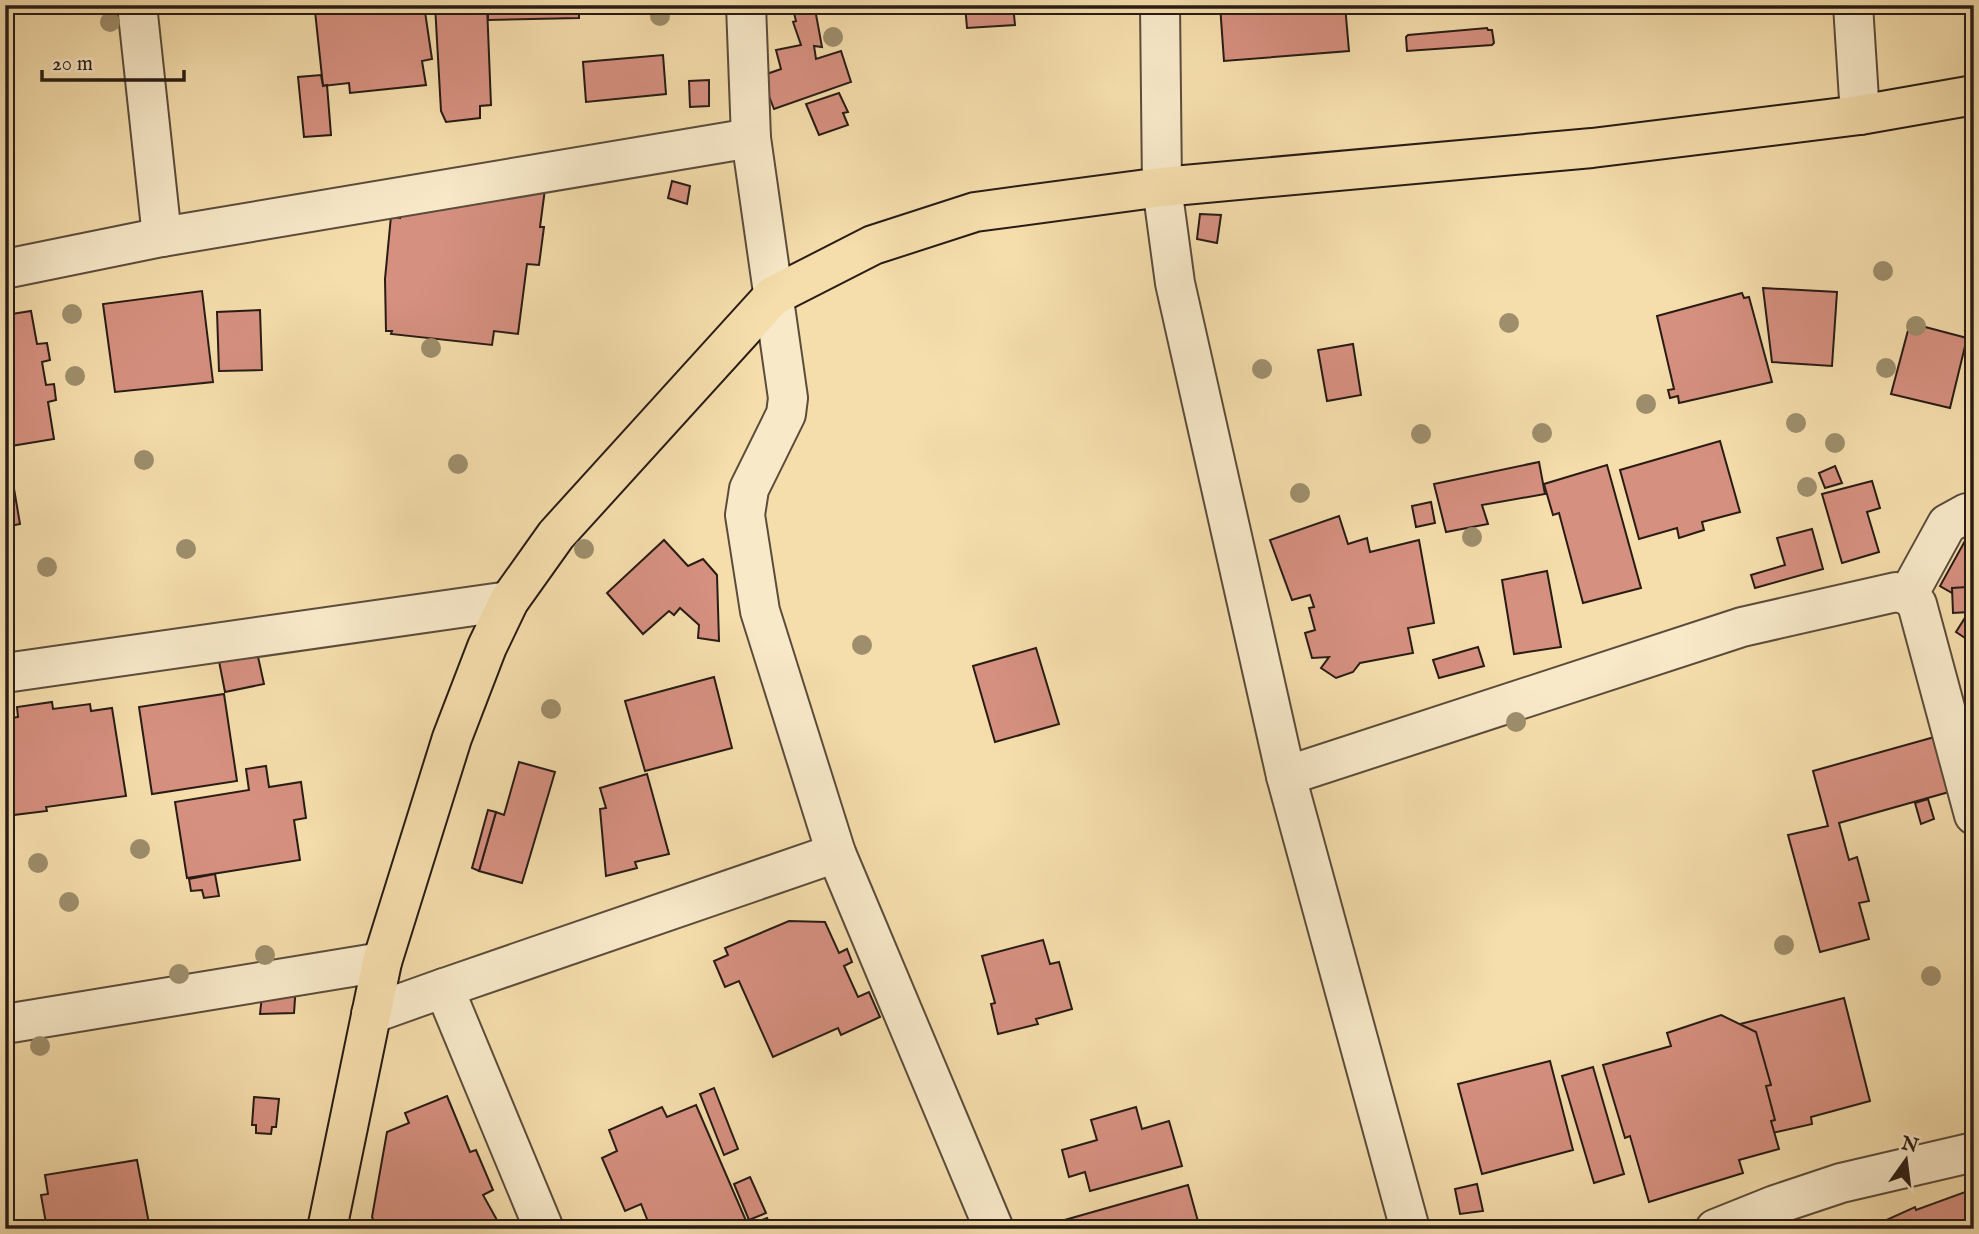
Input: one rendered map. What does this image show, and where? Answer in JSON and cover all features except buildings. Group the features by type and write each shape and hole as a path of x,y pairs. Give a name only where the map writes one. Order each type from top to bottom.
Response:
{"main road":[{"path":"327,1229 382,962 452,738 487,647 509,601 556,535 773,296 873,246 975,212 1162,187 1592,148 1860,115 1974,95"}],"street":[{"path":"137,5 162,237"},
{"path":"746,5 751,138 788,398 786,414 749,489 745,515 760,611 836,853 993,1229"},
{"path":"1160,5 1162,187 1174,283 1286,776 1410,1229"},
{"path":"1853,5 1860,115"},
{"path":"5,269 162,237 751,138"},
{"path":"1908,594 1947,524 1967,513 1974,513"},
{"path":"1286,776 1742,627 1896,592 1908,594 1917,604 1974,815"},
{"path":"5,673 509,601"},
{"path":"371,1014 836,853"},
{"path":"5,1024 382,962"},
{"path":"443,988 544,1229"},
{"path":"1715,1229 1841,1183 1974,1152"}]}
